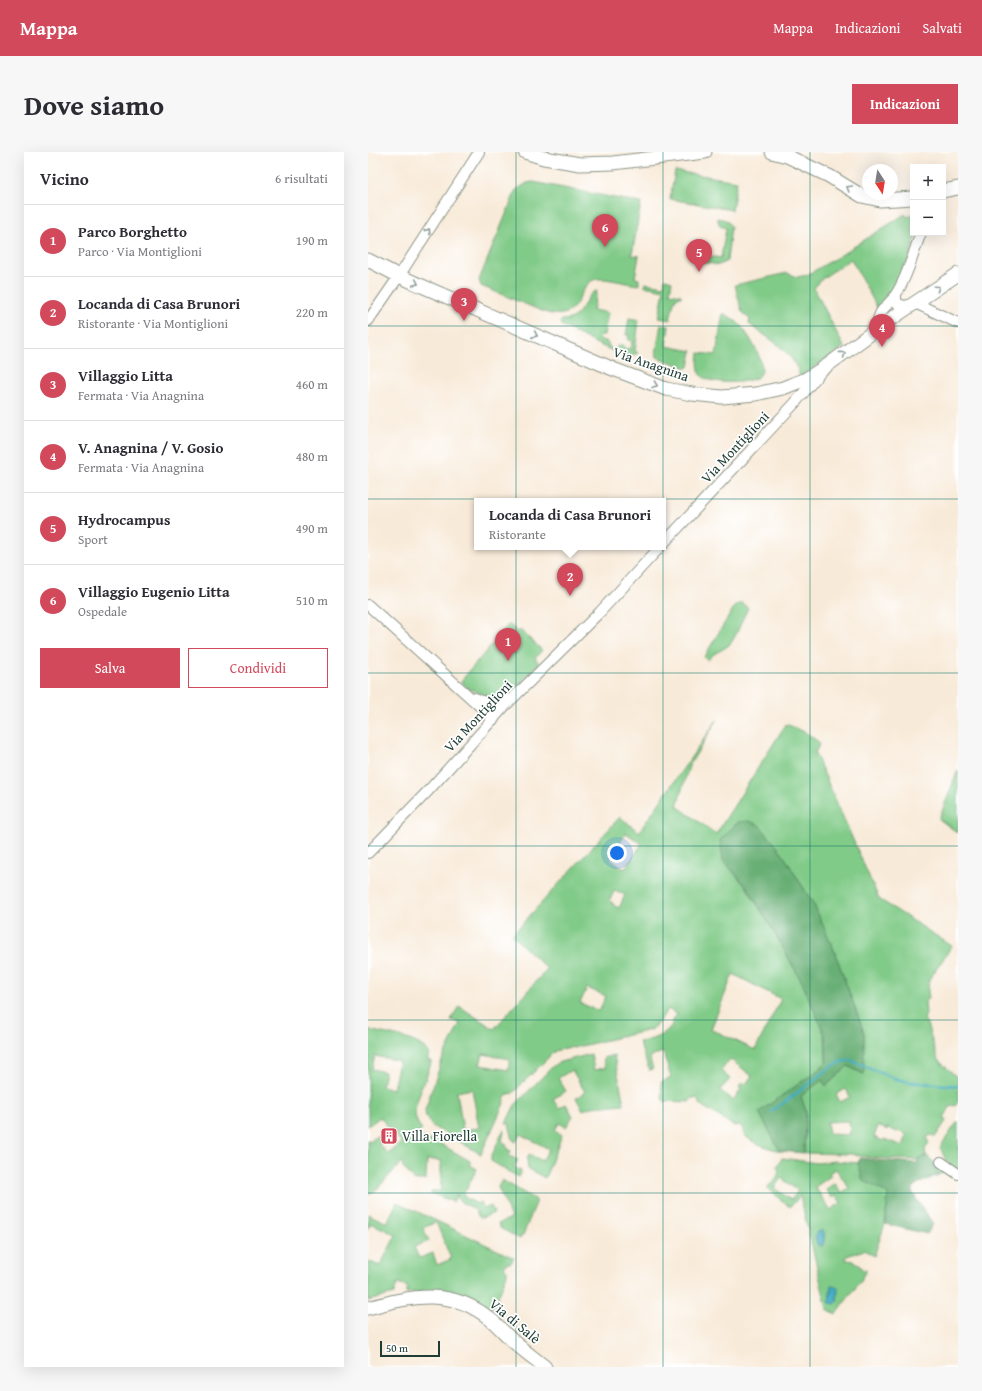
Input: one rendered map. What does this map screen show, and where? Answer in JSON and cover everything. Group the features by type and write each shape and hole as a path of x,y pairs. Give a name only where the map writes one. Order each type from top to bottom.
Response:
{"main road":[{"path":"525,152 544,158 580,164 613,163 706,152"},
{"path":"772,152 788,156 829,176 862,196 880,200 910,198"},
{"path":"946,190 958,188"},
{"name":"Via Anagnina","path":"368,260 399,276 613,370 666,389 692,394 722,397 756,394 783,388 806,379 825,367 882,325 958,274"},
{"name":"Via di Salè","path":"368,1308 415,1297 435,1297 460,1302 475,1308 490,1318 514,1342 545,1367"}],"street":[{"path":"368,321 399,276 479,152"},
{"path":"882,325 879,314 896,295 910,266 920,236"},
{"path":"896,295 898,304 905,306 915,303 958,323"},
{"name":"Via Montiglioni","path":"666,541 795,403 825,367"},
{"path":"783,388 795,393 797,396 795,403"},
{"name":"Via Montiglioni","path":"368,853 432,787 514,697 600,612 657,550"},
{"path":"368,605 494,719"},
{"path":"466,693 484,703 502,704 514,697"},
{"path":"941,1162 958,1174"}],"green space":[{"path":"675,171 737,181 732,210 670,199"},
{"path":"533,182 641,203 632,255 639,256 635,278 639,279 639,285 602,279 591,281 574,307 568,312 559,314 547,313 481,286 479,280 516,190 527,183"},
{"path":"905,214 907,217 910,216 910,236 916,236 910,256 892,293 878,309 851,259 823,278 814,288 844,347 800,377 792,360 780,346 749,324 750,319 742,312 735,285 787,273 797,277 807,275"},
{"path":"717,218 726,220 731,226 727,261 719,265 695,261 696,254 721,258 726,228 720,226"},
{"path":"665,279 672,281 670,293 681,295 681,297 677,297 674,302 670,320 659,318 664,290 644,286 645,283 664,286"},
{"path":"597,291 593,310 608,313 604,335 600,335 599,340 606,341 610,348 615,349 619,345 623,345 622,348 631,349 632,341 628,340 629,335 626,335 629,318 639,320 635,351 638,353 627,357 597,344 561,325 560,322 562,320 575,316 589,297"},
{"path":"723,313 735,320 741,326 756,350 762,370 760,375 756,378 741,382 722,382 707,379 700,374 698,365 699,353 716,355"},
{"path":"661,324 669,326 666,346 692,351 689,367 686,368 657,357 656,353"},
{"path":"742,603 748,608 731,643 710,657 708,660 704,657 735,606"},
{"path":"509,624 518,632 520,630 542,650 535,658 539,663 517,686 501,695 492,697 483,695 472,689 470,691 461,681"},
{"path":"717,720 689,766 677,806 716,834 786,724 805,732 820,743 815,753 879,899 952,946 929,980 929,998 925,1003 926,1014 924,1019 927,1024 938,1060 958,1078 958,1102 955,1106 951,1105 944,1118 946,1121 936,1136 929,1135 927,1139 929,1144 925,1149 926,1155 918,1160 872,1158 851,1154 804,1153 806,1112 801,1096 822,1080 826,1086 848,1066 863,1074 864,1033 834,950 814,905 780,850 759,825 723,860 747,888 777,937 802,982 825,1035 826,1062 817,1071 759,1112 780,1151 763,1146 746,1137 743,1133 743,1128 739,1125 734,1126 699,1104 698,1099 692,1098 689,1102 664,1101 662,1098 661,1082 671,1078 663,1052 649,1057 653,1069 649,1070 639,1042 657,1037 669,1029 677,1014 668,1009 658,1023 650,1030 555,1051 512,1094 510,1093 504,1099 505,1101 481,1154 432,1126 426,1117 425,1110 442,1060 460,1023 451,1020 459,1006 494,1029 547,969 512,935 620,817 639,832","holes":["626,833 642,844 625,869 610,859","615,890 625,895 619,908 613,905 613,903 609,901","733,974 781,999 755,1050 711,1029","587,988 606,996 599,1011 580,1003","483,1054 510,1059 508,1070 480,1065","730,1059 752,1076 745,1085 742,1083 739,1087 741,1090 733,1100 720,1090 730,1079 721,1071","472,1089 479,1128 463,1130 457,1092","846,1089 850,1097 840,1102 836,1094","849,1121 850,1135 829,1134 827,1122","878,1126 907,1135 903,1146 884,1139 883,1141 874,1137"]},
{"path":"958,770 958,833 939,819"},
{"path":"749,821 759,825 780,850 814,905 834,950 864,1033 864,1074 848,1066 826,1086 822,1080 801,1096 806,1112 804,1153 780,1151 759,1112 817,1071 826,1062 825,1035 802,982 777,937 748,888 723,860 720,840 738,822"},
{"path":"368,1030 393,1035 419,1044 426,1049 430,1055 428,1057 428,1061 431,1061 431,1063 424,1084 421,1085 420,1088 421,1090 415,1111 416,1120 422,1130 418,1134 423,1139 424,1137 429,1141 432,1139 470,1161 470,1165 477,1169 464,1193 464,1197 477,1204 481,1202 484,1209 491,1206 494,1213 482,1218 478,1216 473,1208 459,1200 457,1194 453,1202 431,1193 431,1191 441,1191 441,1160 427,1160 426,1180 414,1180 403,1167 402,1162 375,1191 368,1194 368,1140 370,1142 380,1133 385,1139 379,1144 388,1154 402,1143 380,1117 368,1126","holes":["375,1056 399,1061 393,1089 382,1086 385,1072 372,1069"]},
{"path":"591,1054 594,1070 605,1068 603,1058 614,1055 624,1104 591,1107 583,1110 576,1098 585,1092 572,1070 558,1078 566,1091 553,1099 559,1108 566,1104 573,1116 566,1127 559,1123 555,1130 562,1135 545,1178 528,1169 527,1159 529,1154 542,1161 549,1149 520,1134 516,1142 513,1140 509,1124 506,1123 515,1105 554,1065"},
{"path":"958,1121 958,1170 946,1161 940,1147"},
{"path":"504,1129 502,1141 506,1144 507,1149 511,1151 509,1156 518,1160 514,1167 521,1171 518,1177 491,1161 491,1157"},
{"path":"926,1155 945,1172 915,1185 912,1192 933,1224 927,1234 885,1224 888,1194 863,1180 858,1163 860,1158 917,1163 918,1160"},
{"path":"782,1158 817,1163 836,1161 858,1163 863,1180 888,1194 885,1224 874,1256 864,1250 847,1256 846,1260 855,1261 863,1270 866,1270 866,1272 836,1314 827,1309 800,1196 790,1207 767,1188 777,1177 779,1171 777,1167","holes":["836,1169 849,1188 841,1193 835,1183 826,1189 832,1198 836,1195 841,1203 830,1210 815,1187 831,1176 829,1173","781,1178 798,1191 791,1200 774,1188"]},
{"path":"502,1180 536,1200 523,1235 520,1239 500,1228 498,1224 511,1218 498,1187"},
{"path":"397,1202 514,1258 511,1263 507,1263 504,1267 507,1270 507,1274 494,1307 485,1307 475,1299 456,1293 406,1293 408,1287 397,1284 394,1294 368,1301 368,1261 380,1266 396,1235 371,1223 368,1230 368,1214 387,1223","holes":["436,1222 451,1259 437,1265 433,1253 419,1258 414,1247 429,1241 423,1228"]}],"water":[{"path":"818,1231 824,1232 824,1241 822,1246 818,1245 816,1239 815,1235"},
{"path":"831,1286 838,1287 837,1302 835,1304 829,1302"}],"waterway":[{"path":"771,1111 788,1100 832,1066 850,1060 896,1079 910,1082 958,1086"}],"place":[{"name":"Villaggio Eugenio Litta","path":"605,247"},
{"name":"Hydrocampus","path":"699,272"},
{"name":"Villaggio Litta","path":"464,321"},
{"name":"V. Anagnina / V. Gosio","path":"882,347"},
{"name":"Locanda di Casa Brunori","path":"570,596"},
{"name":"Parco Borghetto","path":"508,661"},
{"name":"Villa Fiorella","path":"389,1136"}]}
